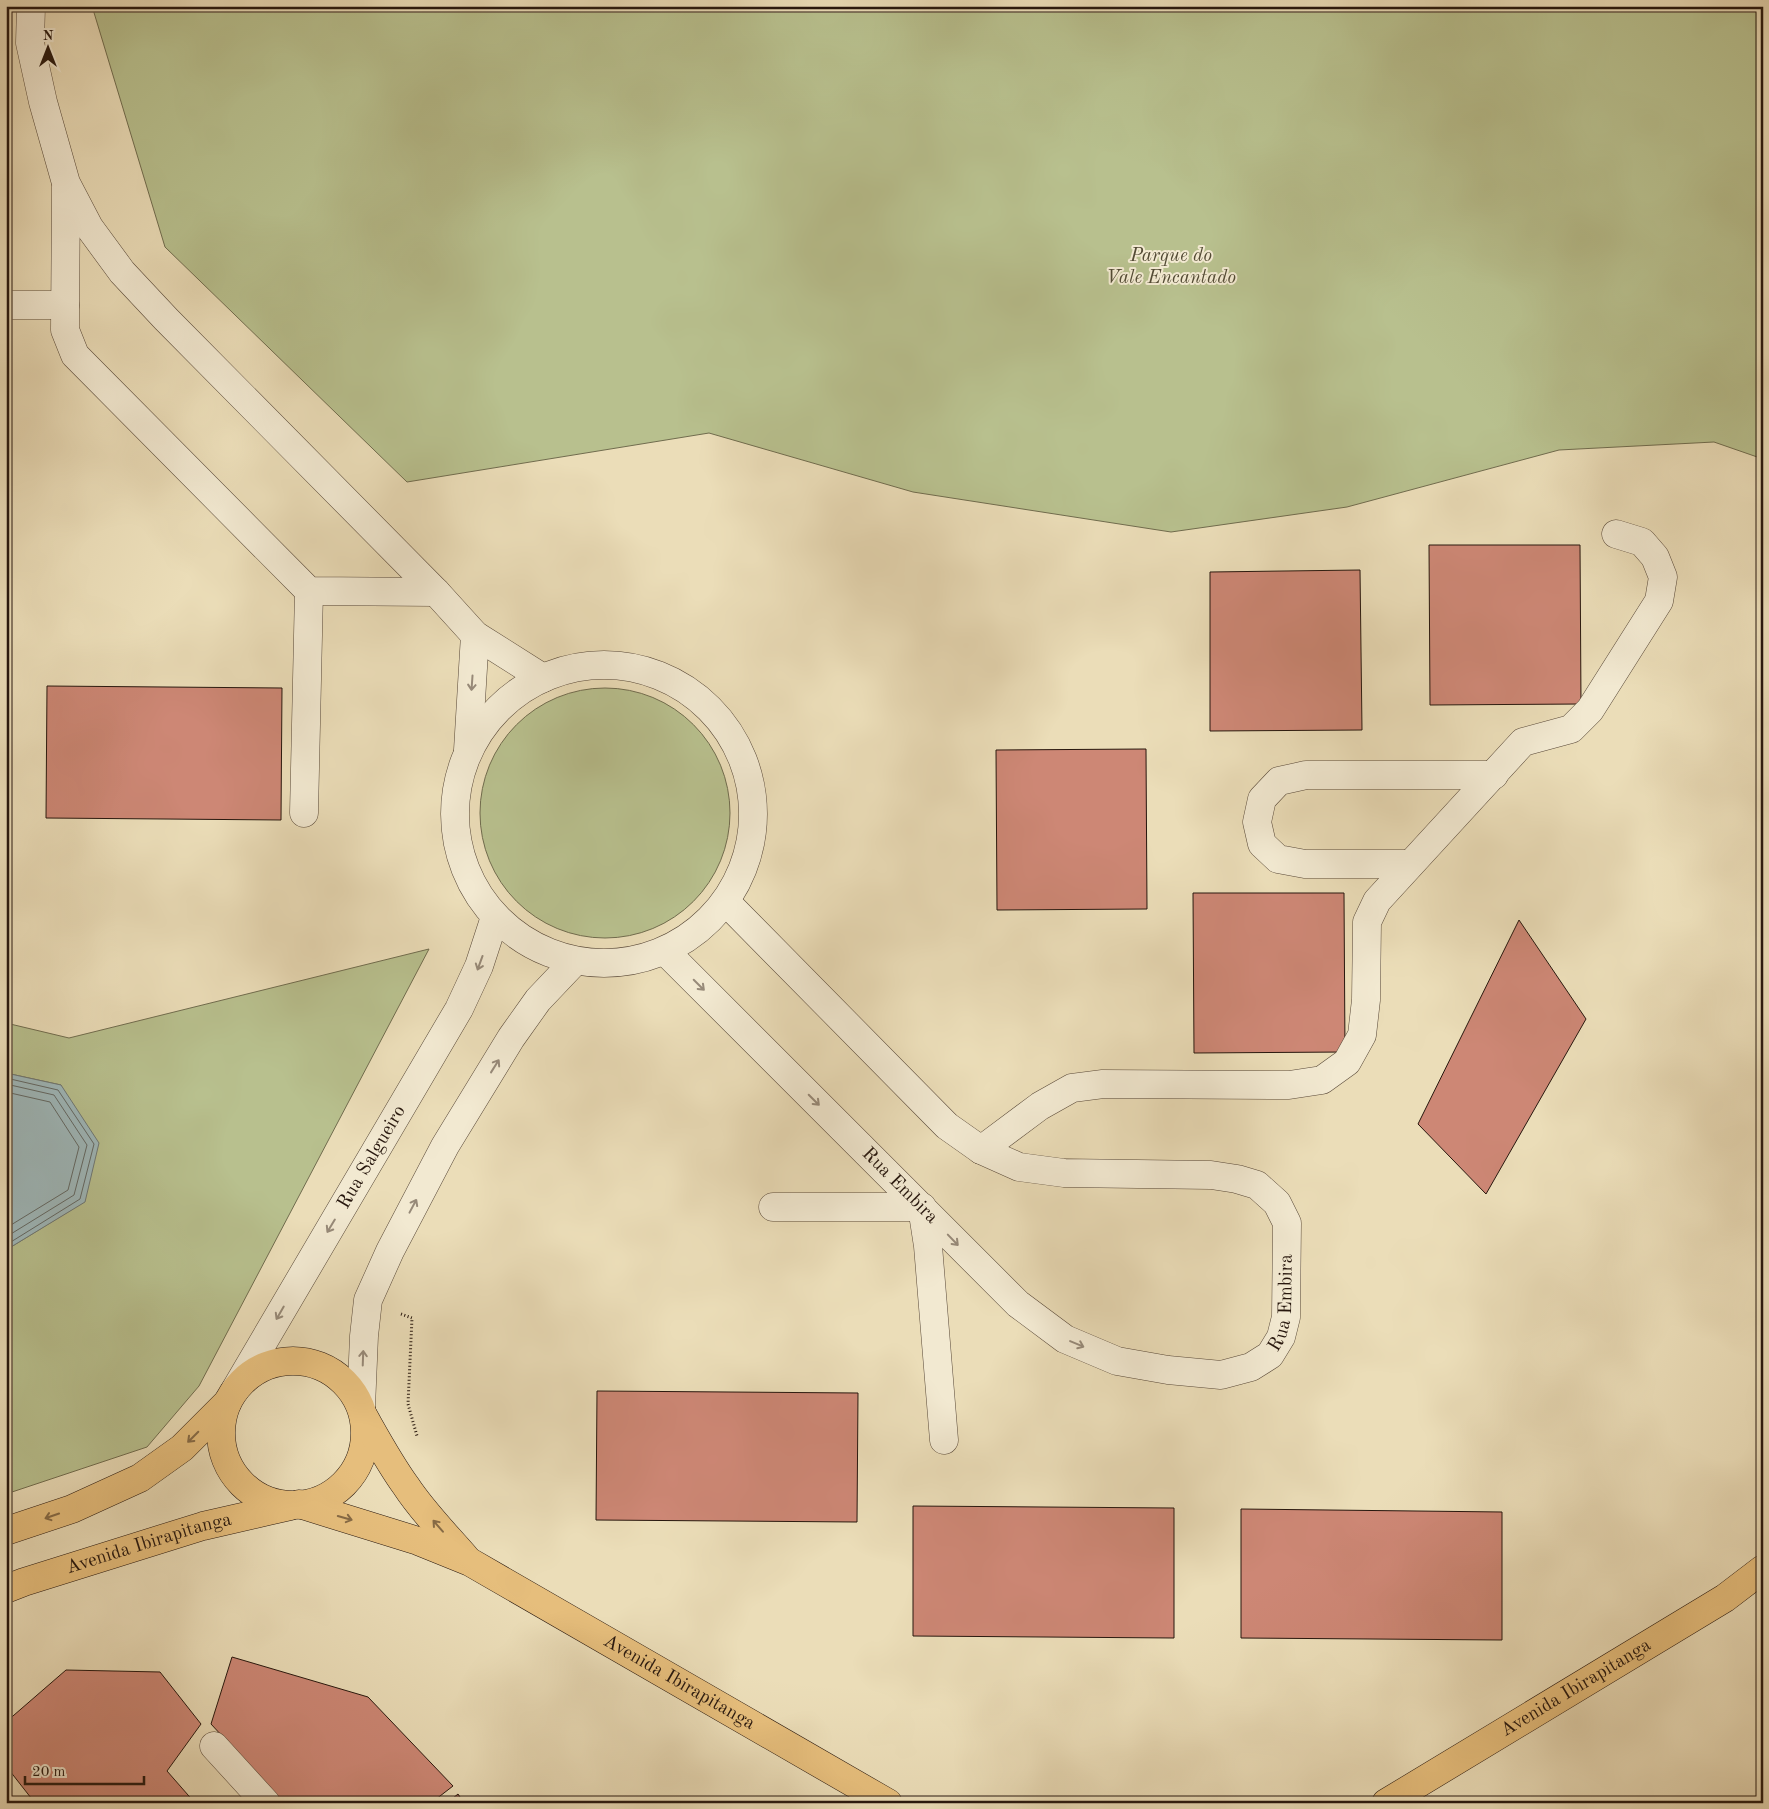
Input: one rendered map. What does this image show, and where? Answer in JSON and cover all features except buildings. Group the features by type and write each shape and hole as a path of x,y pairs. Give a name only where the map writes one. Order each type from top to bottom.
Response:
{"main road":[{"path":"6,1531 72,1509 140,1478 182,1448 231,1396 254,1372 278,1362 303,1361 328,1369 348,1385 363,1412 366,1437 362,1457 351,1475 337,1490 319,1500 297,1504 274,1502 255,1493 239,1480 227,1463 222,1444 222,1422 231,1396"},
{"name":"Avenida Ibirapitanga","path":"363,1412 405,1486 420,1506 470,1562"},
{"name":"Avenida Ibirapitanga","path":"6,1589 203,1526 297,1504 418,1541 470,1562 888,1803"},
{"name":"Avenida Ibirapitanga","path":"1386,1803 1725,1598 1763,1569"}],"street":[{"path":"31,6 30,43 43,102 66,183 89,227 122,272 475,634 543,678"},
{"path":"66,183 65,330 75,355 309,591 436,592"},
{"path":"6,305 65,305"},
{"path":"981,1150 1040,1106 1072,1088 1103,1084 1289,1085 1322,1080 1347,1062 1362,1035 1366,1000 1367,922 1377,901 1523,742 1570,729 1590,710 1659,601 1663,577 1655,556 1642,542 1616,534"},
{"path":"304,813 309,591"},
{"path":"468,750 493,713 528,684 568,669 611,665 654,672 693,693 724,722 745,760 754,802 752,846 736,886 726,902 705,926 684,941 650,957 613,964 575,961 545,952 495,917 469,880 455,838 455,793 468,750 475,634"},
{"path":"1410,864 1305,864 1278,859 1262,844 1257,822 1262,799 1279,781 1306,775 1494,775"},
{"name":"Rua Embira","path":"664,950 1018,1304 1065,1339 1117,1361 1168,1370 1221,1375 1251,1367 1270,1355 1281,1337 1286,1317 1287,1223 1277,1203 1257,1185 1237,1179 1211,1175 1064,1173 1019,1167 981,1150 948,1126 726,902"},
{"name":"Rua Salgueiro","path":"231,1396 459,1009 479,966 495,917"},
{"path":"363,1412 364,1336 368,1300 390,1251 445,1146 512,1038 538,1000 575,961"},
{"path":"772,1208 922,1208 928,1246 944,1440"},
{"path":"214,1746 266,1803"}],"green space":[{"name":"Parque do Vale Encantado","path":"92,6 1763,6 1763,459 1714,442 1559,450 1347,507 1171,532 913,492 709,433 407,482 165,247"},
{"path":"605,688 629,691 653,698 674,709 693,725 709,744 720,765 727,789 730,813 727,837 720,861 709,882 693,901 674,917 653,928 629,935 605,938 581,935 557,928 536,917 517,901 501,882 490,861 483,837 480,813 483,789 490,765 501,744 517,725 536,709 557,698 581,691"},
{"path":"429,949 199,1386 147,1447 6,1494 6,1250 84,1202 61,1085 6,1073 6,1023 69,1038"}],"water":[{"path":"6,1073 61,1085 99,1143 85,1202 6,1250"}]}
